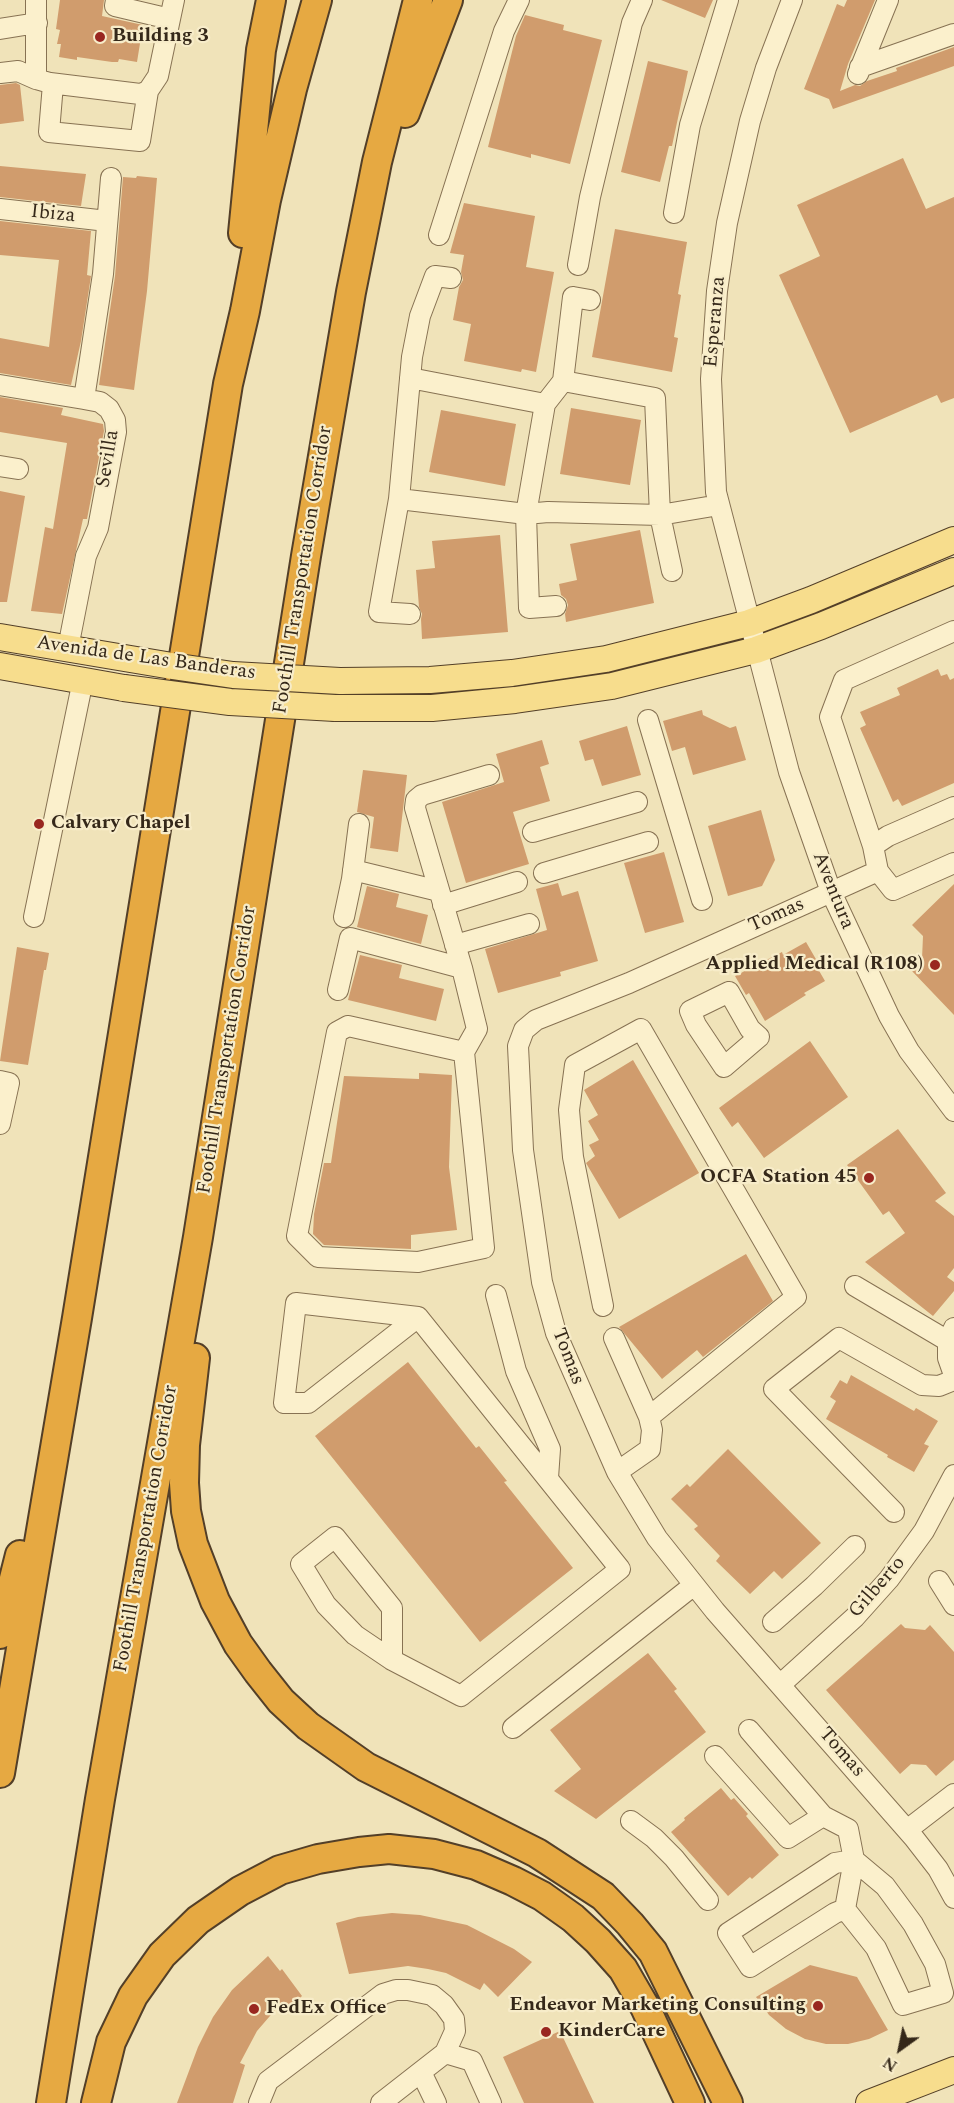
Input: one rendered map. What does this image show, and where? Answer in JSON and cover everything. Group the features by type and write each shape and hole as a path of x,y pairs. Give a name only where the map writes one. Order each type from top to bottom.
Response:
{"highway":[{"path":"0,1773 78,1318 228,384 261,50 271,0"},
{"path":"228,384 245,311 266,200 292,89 317,0"},
{"name":"Foothill Transportation Corridor","path":"51,2103 100,1799 198,1237 326,435 377,162 418,0"},
{"path":"377,162 406,111 448,0"},
{"path":"198,1237 203,1280 185,1445 186,1511 193,1544 203,1573 238,1644 281,1701 330,1743 366,1767 537,1853 603,1896 630,1924 653,1953 728,2103"},
{"path":"0,1634 36,1491 65,1339 78,1318"},
{"path":"96,2103 111,2042 133,1996 162,1955 198,1920 240,1891 280,1870 318,1859 389,1849 434,1854 476,1865 542,1896 573,1918 623,1969 645,2007 690,2103"}],"main road":[{"name":"Avenida de Las Banderas","path":"0,637 232,675 340,681 430,680 546,669 606,659 749,623 811,600 954,540"},
{"name":"Avenida de Las Banderas","path":"0,666 124,688 230,702 335,708 432,708 550,696 612,686 756,650 954,571"},
{"path":"79,650 82,680"},
{"path":"869,2103 954,2070"}],"street":[{"path":"36,0 49,132 140,141 148,91 158,76 172,10 116,6 116,0"},
{"path":"439,235 504,31 519,0"},
{"path":"578,265 590,197 632,23 642,0"},
{"path":"674,213 690,125 728,0"},
{"name":"Esperanza","path":"756,650 716,492 711,379 717,291 728,223 750,121 766,68 792,0"},
{"path":"888,0 858,73 954,34"},
{"path":"0,29 37,23"},
{"path":"0,73 18,71 44,81 140,94 148,91"},
{"path":"0,385 84,399 103,274 111,178"},
{"name":"Ibiza","path":"0,209 107,221"},
{"path":"410,614 379,612 399,499 410,378 420,316 435,276 451,278"},
{"path":"556,606 529,608 526,514 546,404 563,381 573,297 590,300"},
{"path":"410,378 546,404"},
{"path":"563,381 655,398 660,515 672,571"},
{"name":"Sevilla","path":"79,650 86,556 98,528 116,432 115,420 109,409 100,402 84,399"},
{"path":"399,499 526,514 548,512 660,515 719,505"},
{"path":"954,631 844,680 830,717 873,846 878,871 893,890 954,863"},
{"name":"Aventura","path":"756,650 789,772 831,892 889,1016 909,1051 954,1111"},
{"path":"34,916 82,680"},
{"path":"648,720 702,900"},
{"path":"464,1052 348,1026 337,1032 297,1236 318,1257 418,1262 484,1248 464,1052 477,1029 462,968 415,808 416,800 422,795 489,775"},
{"path":"533,832 637,802"},
{"path":"873,846 888,836 954,807"},
{"path":"344,917 359,824"},
{"path":"544,873 648,842"},
{"path":"353,870 441,898 517,882"},
{"name":"Tomas","path":"878,871 628,983 536,1020 525,1030 519,1046 523,1150 542,1282 563,1352 616,1472 657,1538 694,1585 907,1830 938,1869 954,1898"},
{"path":"455,945 529,924"},
{"path":"338,990 350,938 462,968"},
{"path":"603,1306 573,1157 569,1110 575,1065 641,1029 796,1297 649,1417"},
{"path":"0,1081 9,1083 0,1124"},
{"path":"855,1286 951,1334 948,1358 954,1375"},
{"path":"496,1296 516,1371 550,1449 548,1478"},
{"path":"392,1660 392,1608 335,1537 301,1564 326,1605 355,1635 392,1660 460,1696 620,1569 418,1317 296,1303 284,1402 308,1403 418,1317"},
{"path":"614,1338 649,1417 652,1430 650,1449 616,1472"},
{"path":"894,1512 774,1389 839,1338 922,1385 939,1386 954,1380"},
{"name":"Gilberto","path":"781,1684 855,1617 895,1571 924,1531 954,1475"},
{"path":"773,1622 814,1587 855,1546"},
{"path":"939,1581 954,1605"},
{"path":"513,1728 694,1585"},
{"path":"749,1730 824,1816 848,1829 854,1860 845,1909 876,1948 903,2005 943,1993 935,1964 913,1924 885,1886 854,1860 835,1863 728,1933 750,1967 835,1912 845,1909"},
{"path":"715,1756 788,1838 824,1816"},
{"path":"907,1830 954,1794"},
{"path":"631,1821 675,1858 708,1899"},
{"path":"259,2103 268,2081 382,1994 396,1990 408,1990 432,1995 444,2005 454,2019 455,2031 445,2053 381,2103"},
{"path":"445,2053 472,2061 491,2103"},
{"path":"421,2072 436,2103"}],"building":[{"name":"Building 3","path":"60,0 104,0 102,16 143,25 137,62 119,59 118,62 112,62 77,57 77,60 59,57 61,44 57,44 60,30 56,29"},
{"path":"661,0 713,0 705,18"},
{"path":"847,0 875,0 848,64 840,91 855,85 860,86 867,81 897,71 896,68 954,47 954,66 833,109 829,99 804,89 837,4 844,7"},
{"path":"525,15 564,25 563,30 602,40 570,164 531,154 531,158 488,147 516,36"},
{"path":"648,61 688,71 672,146 669,146 660,182 621,172"},
{"path":"16,83 20,85 24,121 0,124 0,85"},
{"path":"903,158 926,209 954,197 954,398 941,403 937,395 850,433 779,275 820,256 797,205"},
{"path":"0,166 86,174 81,206 0,197"},
{"path":"137,176 157,178 147,291 134,390 99,385 115,276 123,177 136,178"},
{"path":"464,203 535,216 526,267 554,272 536,372 522,369 521,372 464,361 471,324 453,320 459,287 463,280 461,272 464,255 450,253"},
{"path":"0,221 91,231 87,275 91,276 81,341 71,385 0,373 0,338 49,347 59,260 0,255"},
{"path":"615,229 687,242 678,294 681,295 674,337 678,338 672,372 592,357"},
{"path":"0,397 63,408 61,415 103,424 104,431 87,519 83,519 62,614 31,611 45,527 53,529 67,443 0,432"},
{"path":"571,408 641,420 630,485 560,474"},
{"path":"441,410 516,424 505,486 429,472"},
{"path":"0,491 25,496 7,602 0,602"},
{"path":"640,530 654,603 566,622 565,614 568,605 566,599 561,595 559,584 577,580 570,544"},
{"path":"500,535 508,632 422,639 422,614 419,607 416,570 435,568 432,541"},
{"path":"938,669 941,676 947,674 950,680 954,678 954,783 902,806 898,799 893,802 860,728 866,725 860,712 900,695 897,688"},
{"path":"702,710 703,715 730,728 736,726 746,760 693,775 685,747 672,751 663,721"},
{"path":"627,726 641,775 602,786 593,759 585,761 579,741"},
{"path":"542,740 549,764 540,767 550,801 513,812 529,864 466,883 442,802 504,782 496,754"},
{"path":"363,770 407,775 398,852 370,848 374,817 357,812"},
{"path":"761,810 775,860 762,886 728,896 708,826"},
{"path":"664,852 684,922 645,933 624,863"},
{"path":"558,883 562,896 578,891 598,961 560,972 561,976 498,993 485,949 547,930 536,889"},
{"name":"Applied Medical (R108)","path":"954,884 954,1015 911,970 922,959 923,936 912,925"},
{"path":"367,886 399,894 396,907 428,915 421,944 357,927"},
{"path":"806,942 825,981 765,1021 749,993 746,995 735,976"},
{"path":"17,947 49,953 28,1065 0,1061"},
{"path":"360,955 402,965 399,978 444,989 436,1021 348,1000"},
{"path":"810,1041 848,1097 764,1158 738,1122 732,1127 719,1108"},
{"path":"633,1060 699,1173 619,1219 586,1163 595,1156 589,1145 599,1140 588,1121 598,1115 584,1090"},
{"path":"419,1073 452,1075 449,1167 457,1230 411,1235 411,1249 324,1245 313,1234 314,1214 324,1163 331,1163 344,1076 419,1079"},
{"path":"898,1129 946,1193 935,1201 954,1216 954,1268 947,1277 954,1282 954,1291 933,1316 865,1262 905,1233 889,1211 883,1215 847,1165"},
{"path":"746,1254 773,1301 703,1357 697,1350 662,1379 619,1327"},
{"path":"408,1362 476,1448 479,1446 507,1481 504,1482 573,1568 480,1642 315,1436"},
{"path":"851,1375 914,1411 916,1408 938,1421 924,1444 929,1446 914,1472 826,1419 836,1401 830,1397 840,1380 847,1384"},
{"path":"728,1449 821,1543 782,1579 774,1571 750,1594 716,1561 720,1556 694,1529 698,1526 671,1499 687,1484 690,1487"},
{"path":"901,1624 905,1628 925,1630 930,1625 954,1652 954,1760 936,1776 926,1765 911,1764 900,1774 826,1690"},
{"path":"648,1653 677,1689 674,1691 706,1732 596,1819 554,1791 581,1769 550,1730"},
{"path":"721,1788 731,1800 734,1798 748,1814 746,1816 779,1855 728,1896 671,1832 685,1820 684,1818"},
{"path":"392,1913 420,1915 467,1925 514,1949 532,1962 498,1997 484,1983 480,1990 446,1973 428,1969 408,1966 349,1974 336,1923 358,1917"},
{"path":"268,1956 280,1971 282,1969 302,1996 288,2009 282,2002 257,2031 240,2063 245,2065 233,2103 177,2103 198,2047 213,2017 232,1990"},
{"name":"Endeavor Marketing Consulting","path":"810,1965 857,1977 888,2030 869,2039 848,2044 826,2044 805,2039 786,2029 769,2015 756,1997"},
{"path":"560,2031 594,2103 524,2103 503,2057"}],"place":[{"name":"Building 3","path":"100,37"},
{"name":"Calvary Chapel","path":"39,824"},
{"name":"Applied Medical (R108)","path":"935,965"},
{"name":"OCFA Station 45","path":"869,1178"},
{"name":"Endeavor Marketing Consulting","path":"818,2006"},
{"name":"FedEx Office","path":"254,2009"},
{"name":"KinderCare","path":"546,2032"}]}
